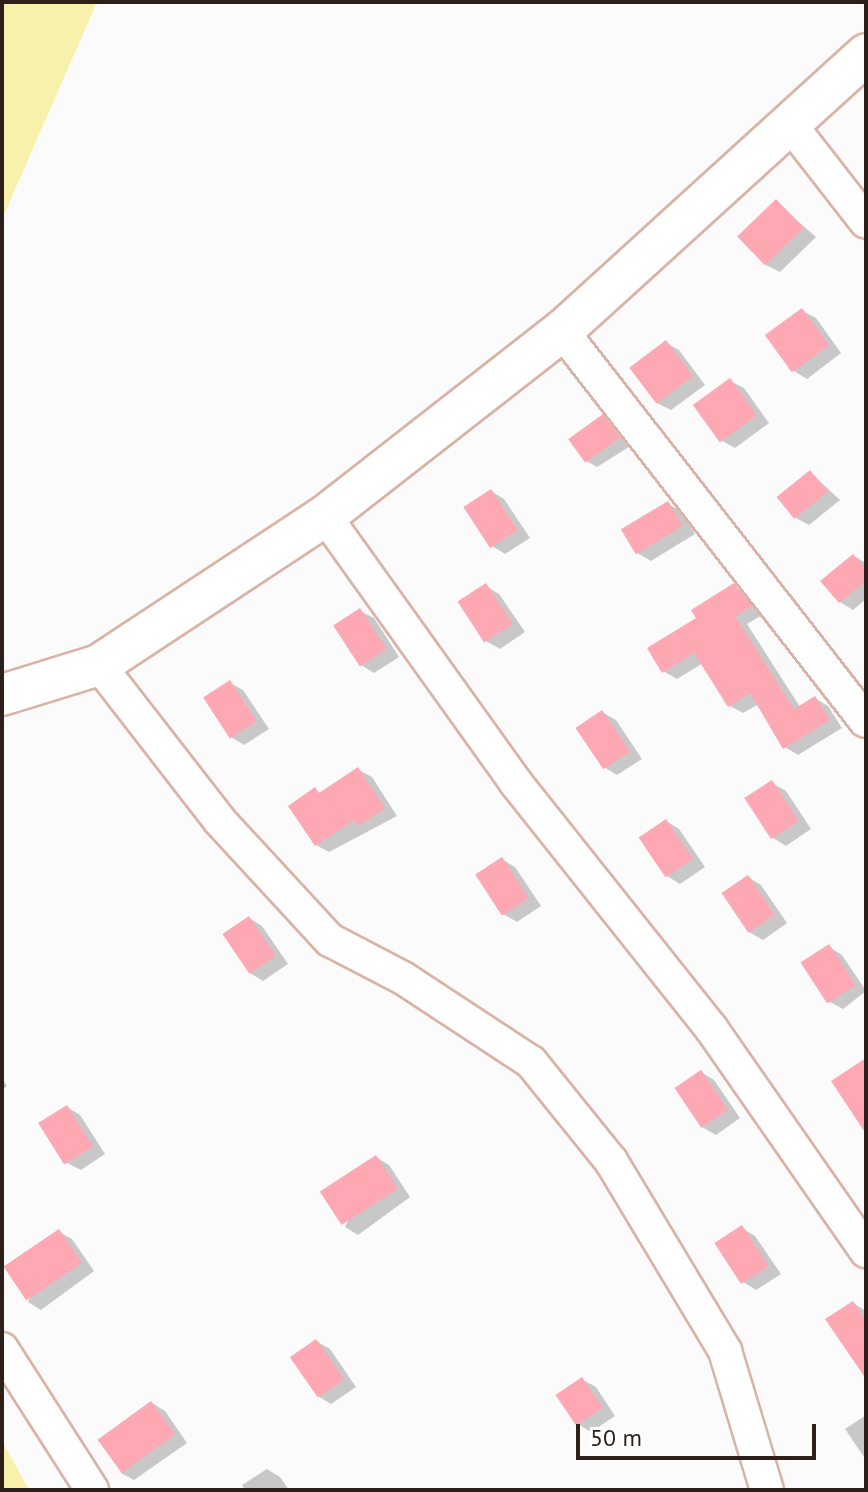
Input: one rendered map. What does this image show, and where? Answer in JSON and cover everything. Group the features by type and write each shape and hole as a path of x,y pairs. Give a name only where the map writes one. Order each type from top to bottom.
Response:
{"street":[{"path":"2,695 99,665 325,516 562,331 866,54"},
{"path":"789,123 866,222"},
{"path":"562,331 866,721"},
{"path":"325,516 516,783 711,1028 866,1251"},
{"path":"99,665 220,821 330,940 403,978 531,1062 611,1161 725,1351 767,1490"},
{"path":"2,1349 92,1490"}],"shaded area":[{"path":"2,2 97,2 2,219"},
{"path":"2,1441 29,1490 2,1490"}],"building":[{"path":"776,199 804,228 765,265 737,237"},
{"path":"802,308 829,345 792,372 765,335"},
{"path":"666,340 693,376 656,404 629,368"},
{"path":"730,378 757,415 720,442 693,405"},
{"path":"603,414 620,437 585,463 568,439"},
{"path":"810,470 828,492 794,519 777,497"},
{"path":"491,489 518,530 490,548 463,507"},
{"path":"668,501 683,526 636,554 621,529"},
{"path":"853,554 866,569 866,581 839,603 820,581"},
{"path":"486,583 513,624 484,643 457,602"},
{"path":"734,583 752,606 735,616 794,709 815,696 830,720 783,749 750,693 728,707 694,653 662,673 647,648 696,618 691,610"},
{"path":"360,608 387,649 360,667 333,625"},
{"path":"230,680 257,721 230,739 203,697"},
{"path":"602,710 630,751 603,769 575,728"},
{"path":"358,767 385,808 358,826 354,820 315,846 288,806 315,787 319,793"},
{"path":"772,780 799,821 771,839 744,798"},
{"path":"666,819 693,859 665,877 639,837"},
{"path":"502,857 529,898 502,916 475,874"},
{"path":"748,875 775,915 748,933 721,893"},
{"path":"249,916 276,956 249,974 222,934"},
{"path":"829,944 856,985 827,1004 800,963"},
{"path":"866,1058 866,1134 831,1081"},
{"path":"701,1070 728,1110 701,1128 674,1088"},
{"path":"67,1105 93,1147 64,1165 38,1123"},
{"path":"376,1155 398,1189 342,1225 320,1191"},
{"path":"742,1225 769,1266 741,1284 714,1243"},
{"path":"59,1229 82,1263 26,1300 3,1266"},
{"path":"853,1301 866,1321 866,1379 825,1319"},
{"path":"316,1339 344,1379 318,1397 290,1357"},
{"path":"582,1377 603,1408 576,1426 555,1395"},
{"path":"151,1401 175,1434 122,1473 98,1440"}]}
